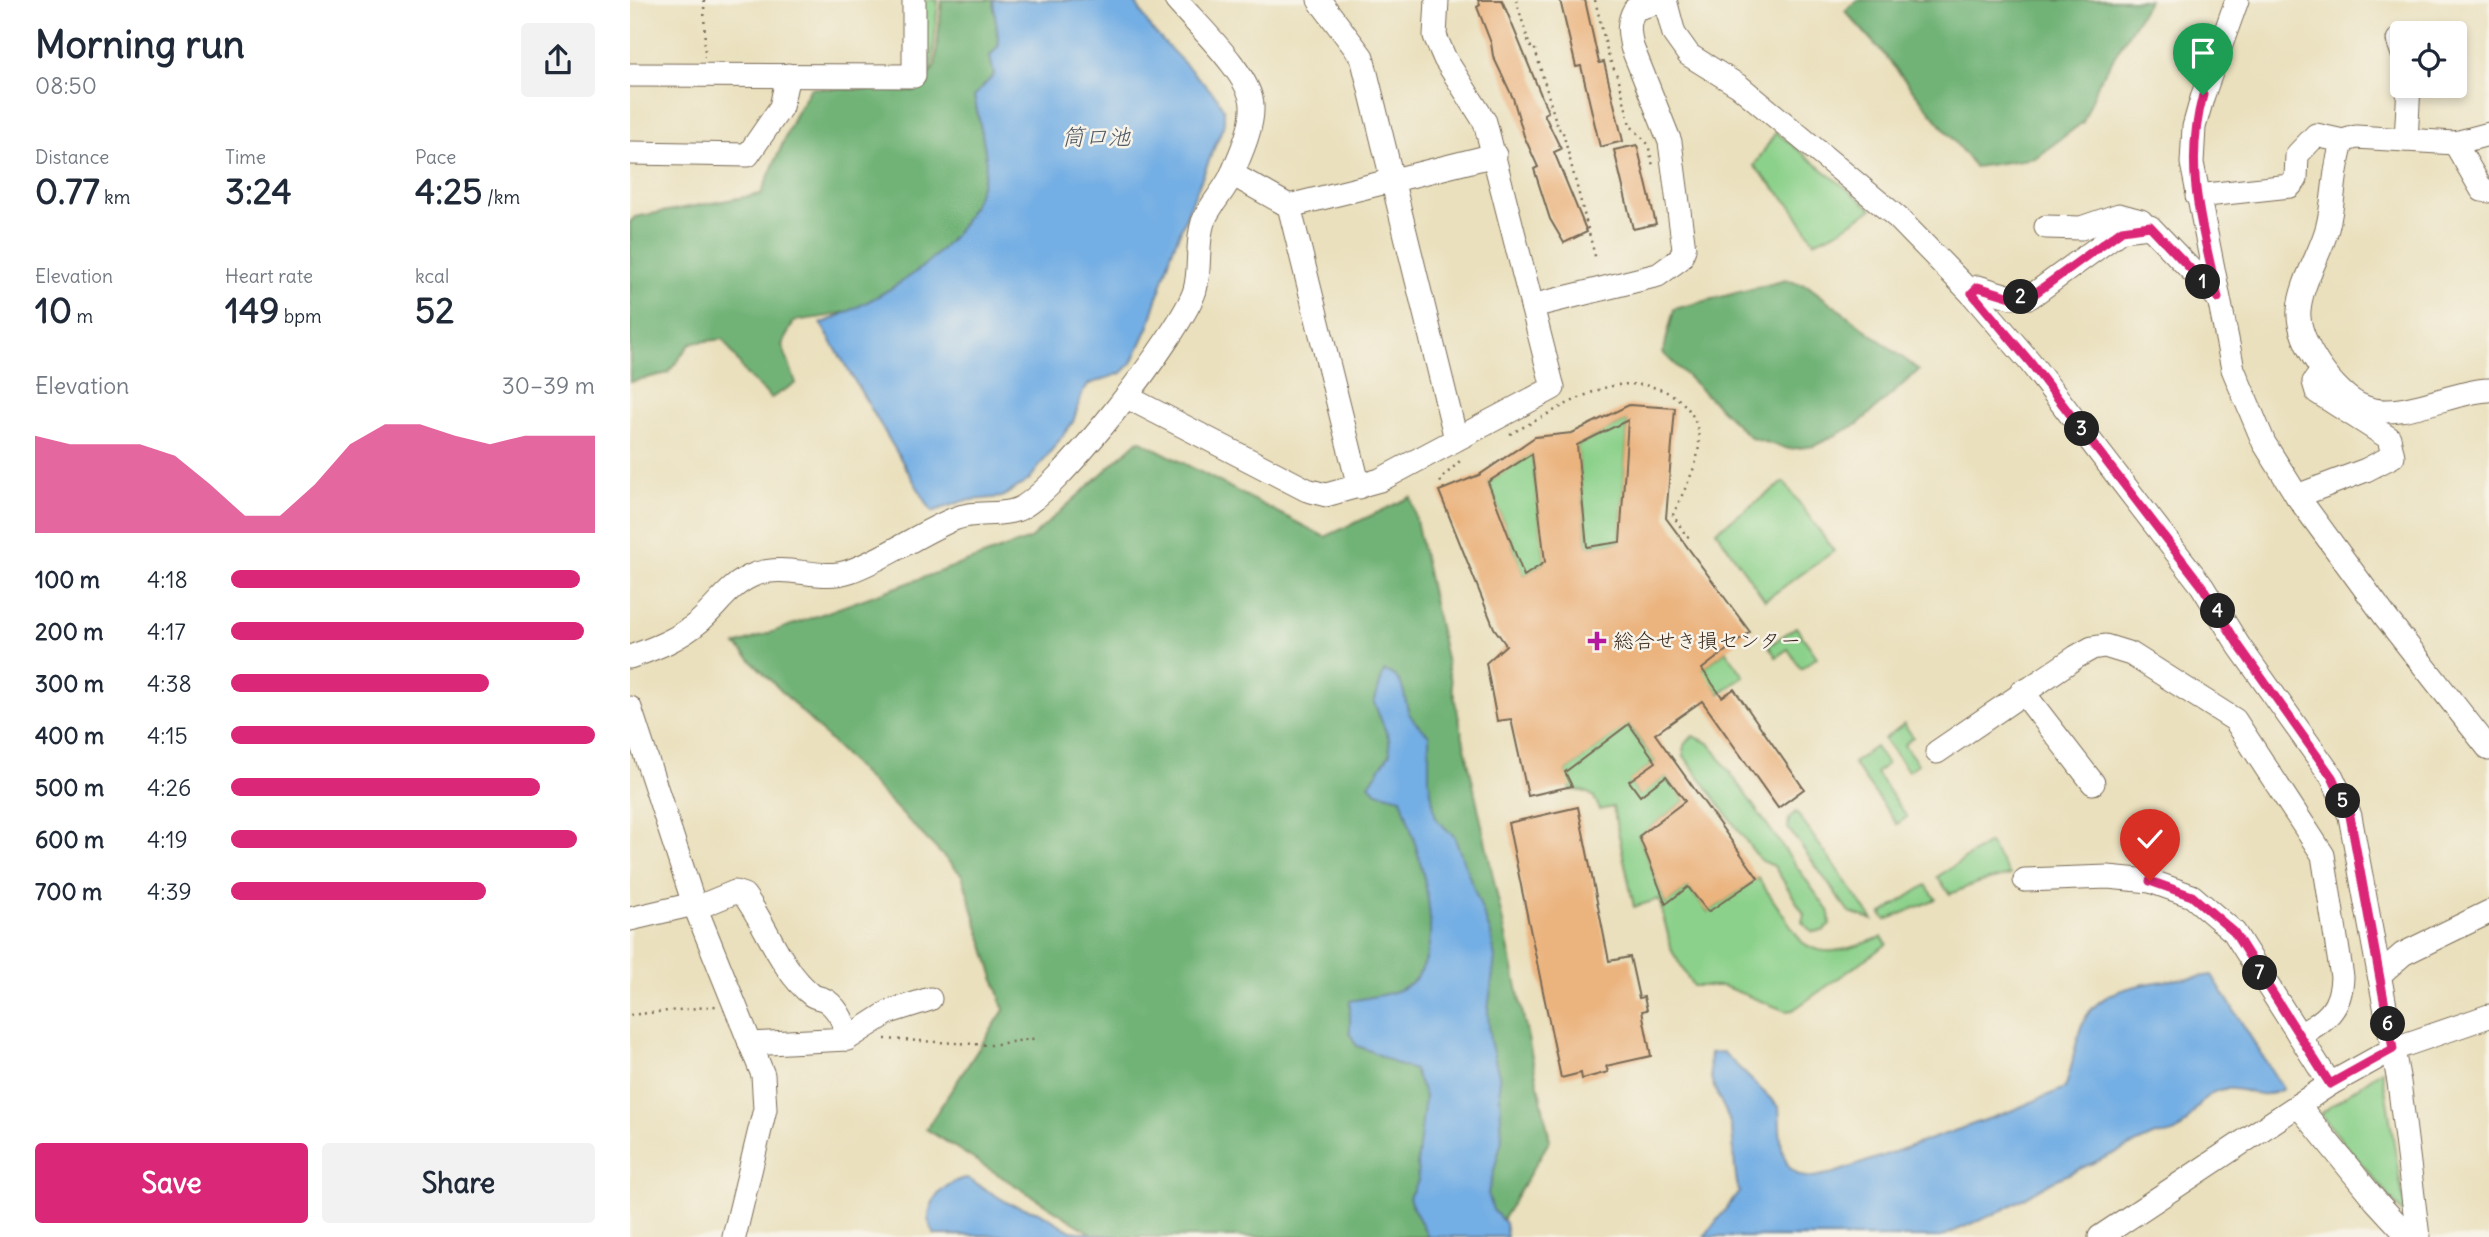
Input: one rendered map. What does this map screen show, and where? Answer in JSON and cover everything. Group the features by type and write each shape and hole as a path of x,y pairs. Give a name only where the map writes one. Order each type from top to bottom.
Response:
{"street":[{"path":"630,75 914,76 914,0"},
{"path":"630,657 666,645 699,622 737,582 753,575 774,568 824,575 848,572 954,519 974,513 1017,510 1039,496 1127,397 1181,318 1195,289 1198,238 1205,218 1232,174 1250,124 1253,105 1245,82 1176,0"},
{"path":"1319,0 1362,57 1460,448"},
{"path":"1127,397 1307,490 1326,495 1380,480 1460,448 1553,388 1486,122 1439,48 1434,25 1437,0"},
{"path":"1532,306 1658,275 1680,258 1684,249 1670,142 1629,30 1635,9 1665,0 1674,34 1689,55 1739,86 1898,218 1972,293 2030,362 2202,586 2239,646 2332,777 2350,816 2393,1049 2409,1150 2418,1237"},
{"path":"2237,0 2194,127 2192,163 2233,369 2264,443 2297,496 2480,727 2489,749"},
{"path":"630,153 748,155 781,107 788,75"},
{"path":"2406,140 2408,98"},
{"path":"2197,196 2291,186 2296,179 2297,155 2316,135 2343,141 2356,137 2455,143 2489,134"},
{"path":"2343,141 2327,229 2299,309 2304,332 2322,371 2342,393 2365,408 2389,411 2489,390"},
{"path":"2455,143 2482,190 2489,191"},
{"path":"1232,174 1289,206 1495,155"},
{"path":"1289,206 1359,486"},
{"path":"2046,227 2081,228 2119,215 2138,218 2150,226 2218,298"},
{"path":"1972,293 1978,287 2011,297 2030,297 2122,230 2150,226"},
{"path":"2297,496 2378,465 2393,456 2389,438 2317,392 2314,382 2322,371"},
{"path":"1937,752 2022,691 2092,648 2105,646 2131,654 2235,720 2323,855 2342,977 2342,994 2333,1013 2322,1023 2300,1035"},
{"path":"2022,691 2093,783"},
{"path":"630,708 695,906 764,1075 765,1109 734,1237"},
{"path":"2025,880 2108,877 2150,881 2192,896 2234,932 2330,1084"},
{"path":"630,919 695,906 735,892 744,895 772,945 812,995 827,1001 846,1024 847,1039"},
{"path":"2379,975 2403,954 2489,912"},
{"path":"750,1044 847,1039 889,1012 930,999"},
{"path":"2100,1237 2129,1229 2330,1084 2393,1049 2489,1016"},
{"path":"2298,1105 2375,1200 2409,1237"}],"path":[{"path":"704,0 705,74"},
{"path":"1516,0 1530,47 1534,46 1558,129 1562,129 1596,260"},
{"path":"1595,0 1609,58 1619,80 1630,125 1648,144 1653,166"},
{"path":"1510,434 1602,389 1639,384 1668,391 1684,403 1699,438 1698,453 1673,515 1687,537 1692,534"},
{"path":"1444,489 1440,480 1460,448"},
{"path":"630,1015 716,1006 732,1001"},
{"path":"883,1039 991,1045 1038,1038"}],"green space":[{"path":"920,0 938,0 932,66 930,73 920,75"},
{"path":"942,0 993,0 999,45 990,56 994,75 974,96 984,145 986,171 968,215 954,235 919,271 879,298 843,313 794,321 782,345 796,383 771,398 746,374 723,339 691,343 668,373 630,382 630,222 635,217 761,194 795,115 811,88 914,91 935,67"},
{"path":"1858,0 2149,0 2099,82 2083,122 2035,158 1975,167 1883,53 1845,11"},
{"path":"1776,132 1872,209 1838,231 1814,242 1793,208 1754,166"},
{"path":"1786,280 1808,286 1919,370 1858,424 1814,446 1789,449 1751,438 1663,353 1674,309"},
{"path":"1628,420 1620,542 1587,547 1577,445"},
{"path":"1139,440 1325,537 1411,497 1550,1140 1492,1237 1097,1237 926,1129 1004,1010 962,875 736,645 1030,539"},
{"path":"1532,454 1545,562 1524,576 1488,482"},
{"path":"1784,482 1834,551 1765,600 1716,531"},
{"path":"1796,627 1817,657 1801,669 1788,649 1776,657 1769,646"},
{"path":"1726,651 1744,676 1720,694 1712,684 1654,706"},
{"path":"1628,724 1656,762 1630,781 1639,795 1666,776 1685,801 1639,836 1666,904 1688,887 1708,912 1758,878 1802,942 1812,948 1841,950 1882,937 1887,944 1793,1010 1786,1011 1723,986 1693,986 1672,951 1659,899 1634,907 1613,807 1599,810 1596,800 1590,794 1571,790 1565,772"},
{"path":"1904,724 1913,737 1904,745 1918,764 1908,771 1884,739"},
{"path":"1693,736 1709,743 1829,912 1830,925 1823,931 1812,932 1802,922 1804,914 1774,866 1760,860 1684,756 1684,745"},
{"path":"1875,747 1887,764 1876,773 1907,817 1897,824 1853,763"},
{"path":"1796,812 1873,920 1849,912 1788,828 1789,818"},
{"path":"1989,843 2010,875 1977,883 1950,894 1937,877"},
{"path":"1926,885 1936,899 1886,920 1881,914"},
{"path":"2382,1070 2406,1217 2320,1114"}],"water":[{"name":"筒口池","path":"993,0 1134,0 1151,29 1217,97 1224,110 1224,124 1172,251 1149,326 1132,363 1122,373 1089,384 1083,391 1073,422 1029,480 1002,497 963,501 932,512 821,324 873,299 922,267 944,247 962,225 976,200 986,164 974,96 994,75 990,56 999,45"},
{"path":"1384,671 1400,682 1410,716 1429,735 1429,781 1436,819 1454,836 1491,934 1495,958 1488,1010 1490,1041 1499,1075 1502,1140 1488,1193 1493,1210 1505,1223 1507,1237 1428,1237 1409,1197 1418,1181 1417,1165 1425,1096 1414,1070 1357,1046 1350,1034 1350,1001 1402,989 1409,984 1425,962 1430,940 1430,916 1421,864 1401,798 1377,792 1369,785 1390,753 1389,739 1374,703"},
{"path":"2212,975 2283,1089 2267,1094 2232,1089 2212,1093 2178,1130 2155,1135 2053,1181 1999,1212 1941,1237 1704,1237 1739,1192 1732,1132 1711,1078 1710,1053 1723,1052 1779,1107 1785,1159 1797,1174 1817,1176 1834,1173 2008,1112 2065,1088 2080,1030 2088,1013 2101,1001 2136,986"},
{"path":"967,1178 1010,1204 1039,1212 1071,1231 1120,1237 935,1235 929,1217 935,1199 949,1185"}],"building":[{"path":"1478,0 1502,0 1548,112 1544,114 1561,149 1554,152 1587,232 1564,243 1550,219 1534,169 1538,167 1524,136 1513,98 1493,56 1491,43 1477,7 1480,5"},
{"path":"1560,0 1585,0 1599,63 1604,62 1623,141 1600,147 1581,66 1576,67"},
{"path":"1637,145 1656,224 1633,229 1614,150"},
{"path":"1629,405 1675,408 1666,518 1750,632 1702,669 1722,697 1734,689 1804,789 1778,808 1702,701 1655,734 1758,878 1708,912 1688,887 1666,904 1639,836 1685,801 1666,776 1640,796 1629,781 1656,762 1629,724 1565,772 1572,786 1528,796 1511,719 1497,721 1486,663 1506,645 1494,628 1439,491 1479,475 1535,437 1572,433","holes":["1628,420 1620,542 1587,547 1577,445","1532,454 1545,562 1524,576 1488,482"]},
{"path":"1578,807 1609,961 1630,957 1639,998 1644,997 1647,1010 1642,1011 1651,1056 1606,1066 1608,1072 1582,1079 1581,1073 1561,1078 1508,823"}],"place":[{"name":"総合せき損センター","path":"1597,641"}],"route":[{"path":"2150,881 2192,896 2234,932 2330,1084 2393,1049 2350,816 2332,777 2239,646 2202,586 2030,362 1972,293 1978,287 2011,297 2030,297 2122,230 2150,226 2218,298 2198,206 2192,163 2194,127 2203,95"}]}
